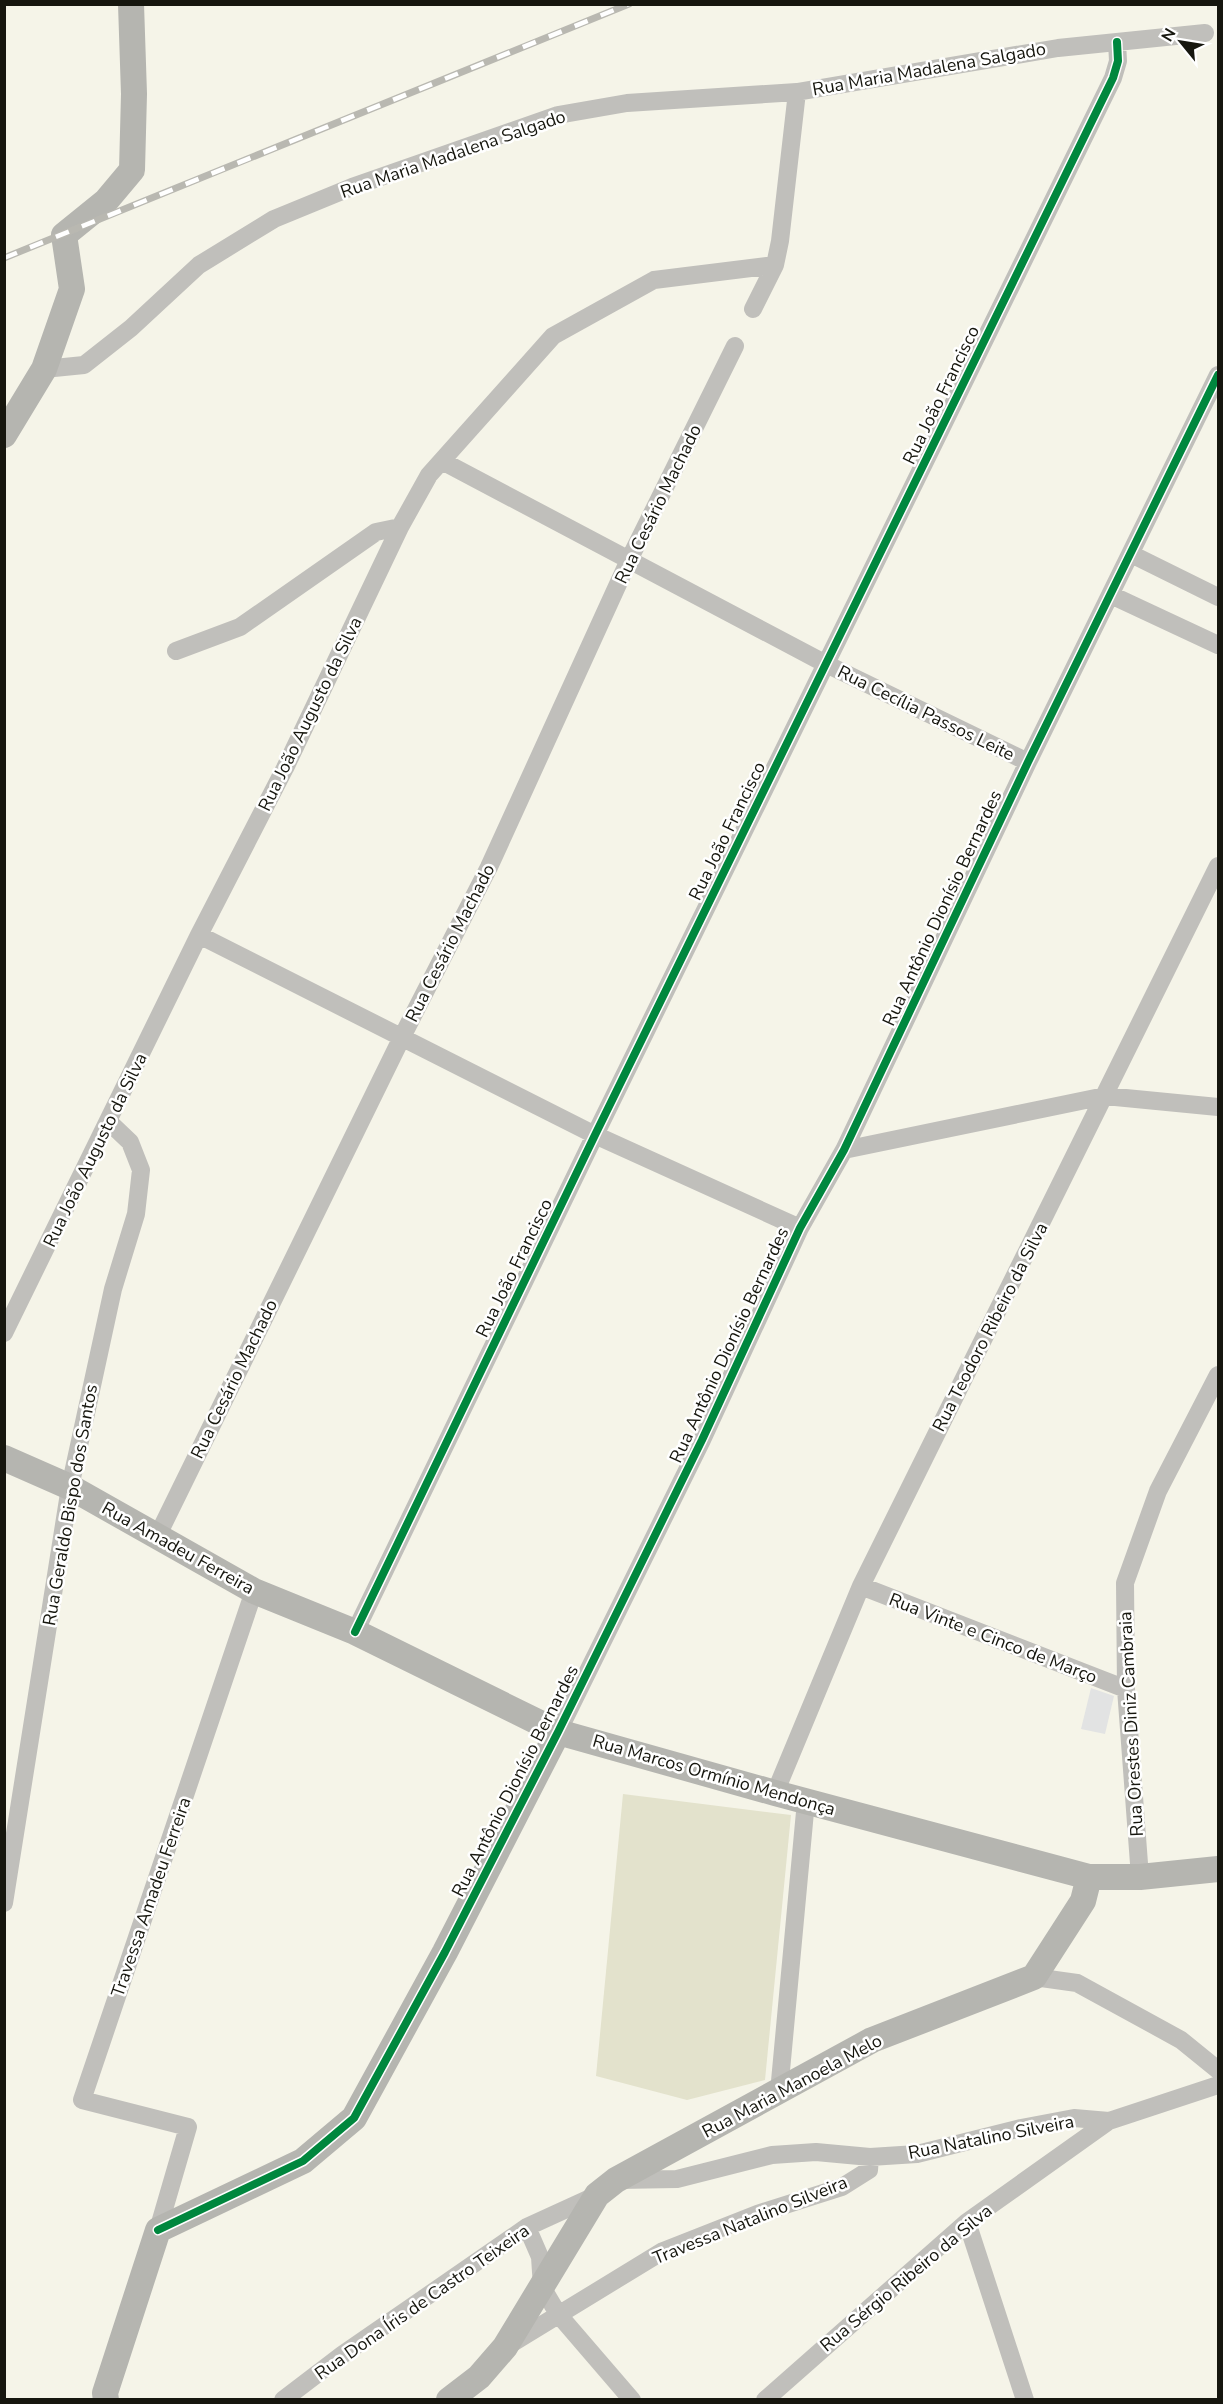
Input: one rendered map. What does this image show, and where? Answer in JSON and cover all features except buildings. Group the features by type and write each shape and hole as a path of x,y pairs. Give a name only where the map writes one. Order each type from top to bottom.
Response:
{"street":[{"path":"4,435 44,369 72,289 63,235 106,201 132,170 134,94 131,4"},
{"name":"Rua Maria Madalena Salgado","path":"44,369 84,365 131,328 199,265 274,219 352,187 558,115 627,102 797,92 1058,48 1205,33"},
{"name":"Rua João Francisco","path":"355,1632 595,1135 1113,78 1118,61 1117,42"},
{"path":"753,309 775,265 780,241 797,92"},
{"name":"Rua João Augusto da Silva","path":"4,1333 285,768 400,527 429,475 553,336 654,280 775,265"},
{"name":"Rua Cesário Machado","path":"157,1537 402,1037 489,867 629,560 735,346"},
{"name":"Rua Antônio Dionísio Bernardes","path":"158,2230 303,2162 354,2118 445,1952 558,1732 702,1440 800,1228 844,1150 1028,762 1218,375"},
{"name":"Rua Cecília Passos Leite","path":"442,461 826,664 1028,762"},
{"path":"176,651 240,627 376,532 400,527"},
{"path":"1131,554 1218,597"},
{"path":"1111,595 1218,645"},
{"name":"Rua Teodoro Ribeiro da Silva","path":"776,1793 861,1587 1218,866"},
{"path":"200,935 595,1135 800,1228"},
{"path":"844,1150 1105,1096 1218,1107"},
{"name":"Rua Geraldo Bispo dos Santos","path":"4,1903 70,1487 113,1289 136,1214 141,1170 130,1142 109,1122"},
{"name":"Rua Orestes Diniz Cambraia","path":"1140,1877 1126,1689 1125,1583 1158,1491 1218,1375"},
{"name":"Rua Amadeu Ferreira","path":"4,1458 70,1487 254,1591 355,1632"},
{"name":"Rua Vinte e Cinco de Março","path":"861,1587 1126,1689"},
{"name":"Travessa Amadeu Ferreira","path":"158,2230 188,2127 82,2100 254,1591"},
{"name":"Rua Marcos Ormínio Mendonça","path":"355,1632 558,1732 776,1793 1089,1877 1140,1877 1218,1869"},
{"path":"779,2091 806,1801"},
{"path":"1034,1977 1083,1901 1089,1877"},
{"name":"Rua Maria Manoela Melo","path":"607,2187 872,2040 1034,1977 1077,1983 1181,2040 1218,2070"},
{"name":"Rua Natalino Silveira","path":"607,2187 677,2180 772,2155 816,2151 870,2157 917,2154 1021,2128 1074,2118 1109,2121 1218,2085"},
{"name":"Rua Sérgio Ribeiro da Silva","path":"765,2400 968,2222 1109,2121"},
{"name":"Travessa Natalino Silveira","path":"558,2314 663,2251 757,2214 842,2187 869,2170 870,2157"},
{"path":"449,2400 479,2377 505,2347 607,2187"},
{"name":"Rua Dona Íris de Castro Teixeira","path":"283,2400 342,2355 527,2227 607,2187"},
{"path":"968,2222 1025,2400"},
{"path":"527,2227 540,2257 542,2288 558,2314 632,2400"},
{"path":"106,2400 105,2393 158,2230"},
{"path":"505,2347 558,2314"}],"green space":[{"path":"623,1794 791,1815 765,2080 687,2100 596,2076"}],"railway":[{"path":"4,258 629,4"}],"cycle path":[{"path":"355,1632 595,1135 1113,78 1118,61 1117,42"},
{"path":"158,2230 303,2161 354,2118 445,1952 558,1732 702,1440 800,1228 844,1150 1028,762 1218,375"}]}
